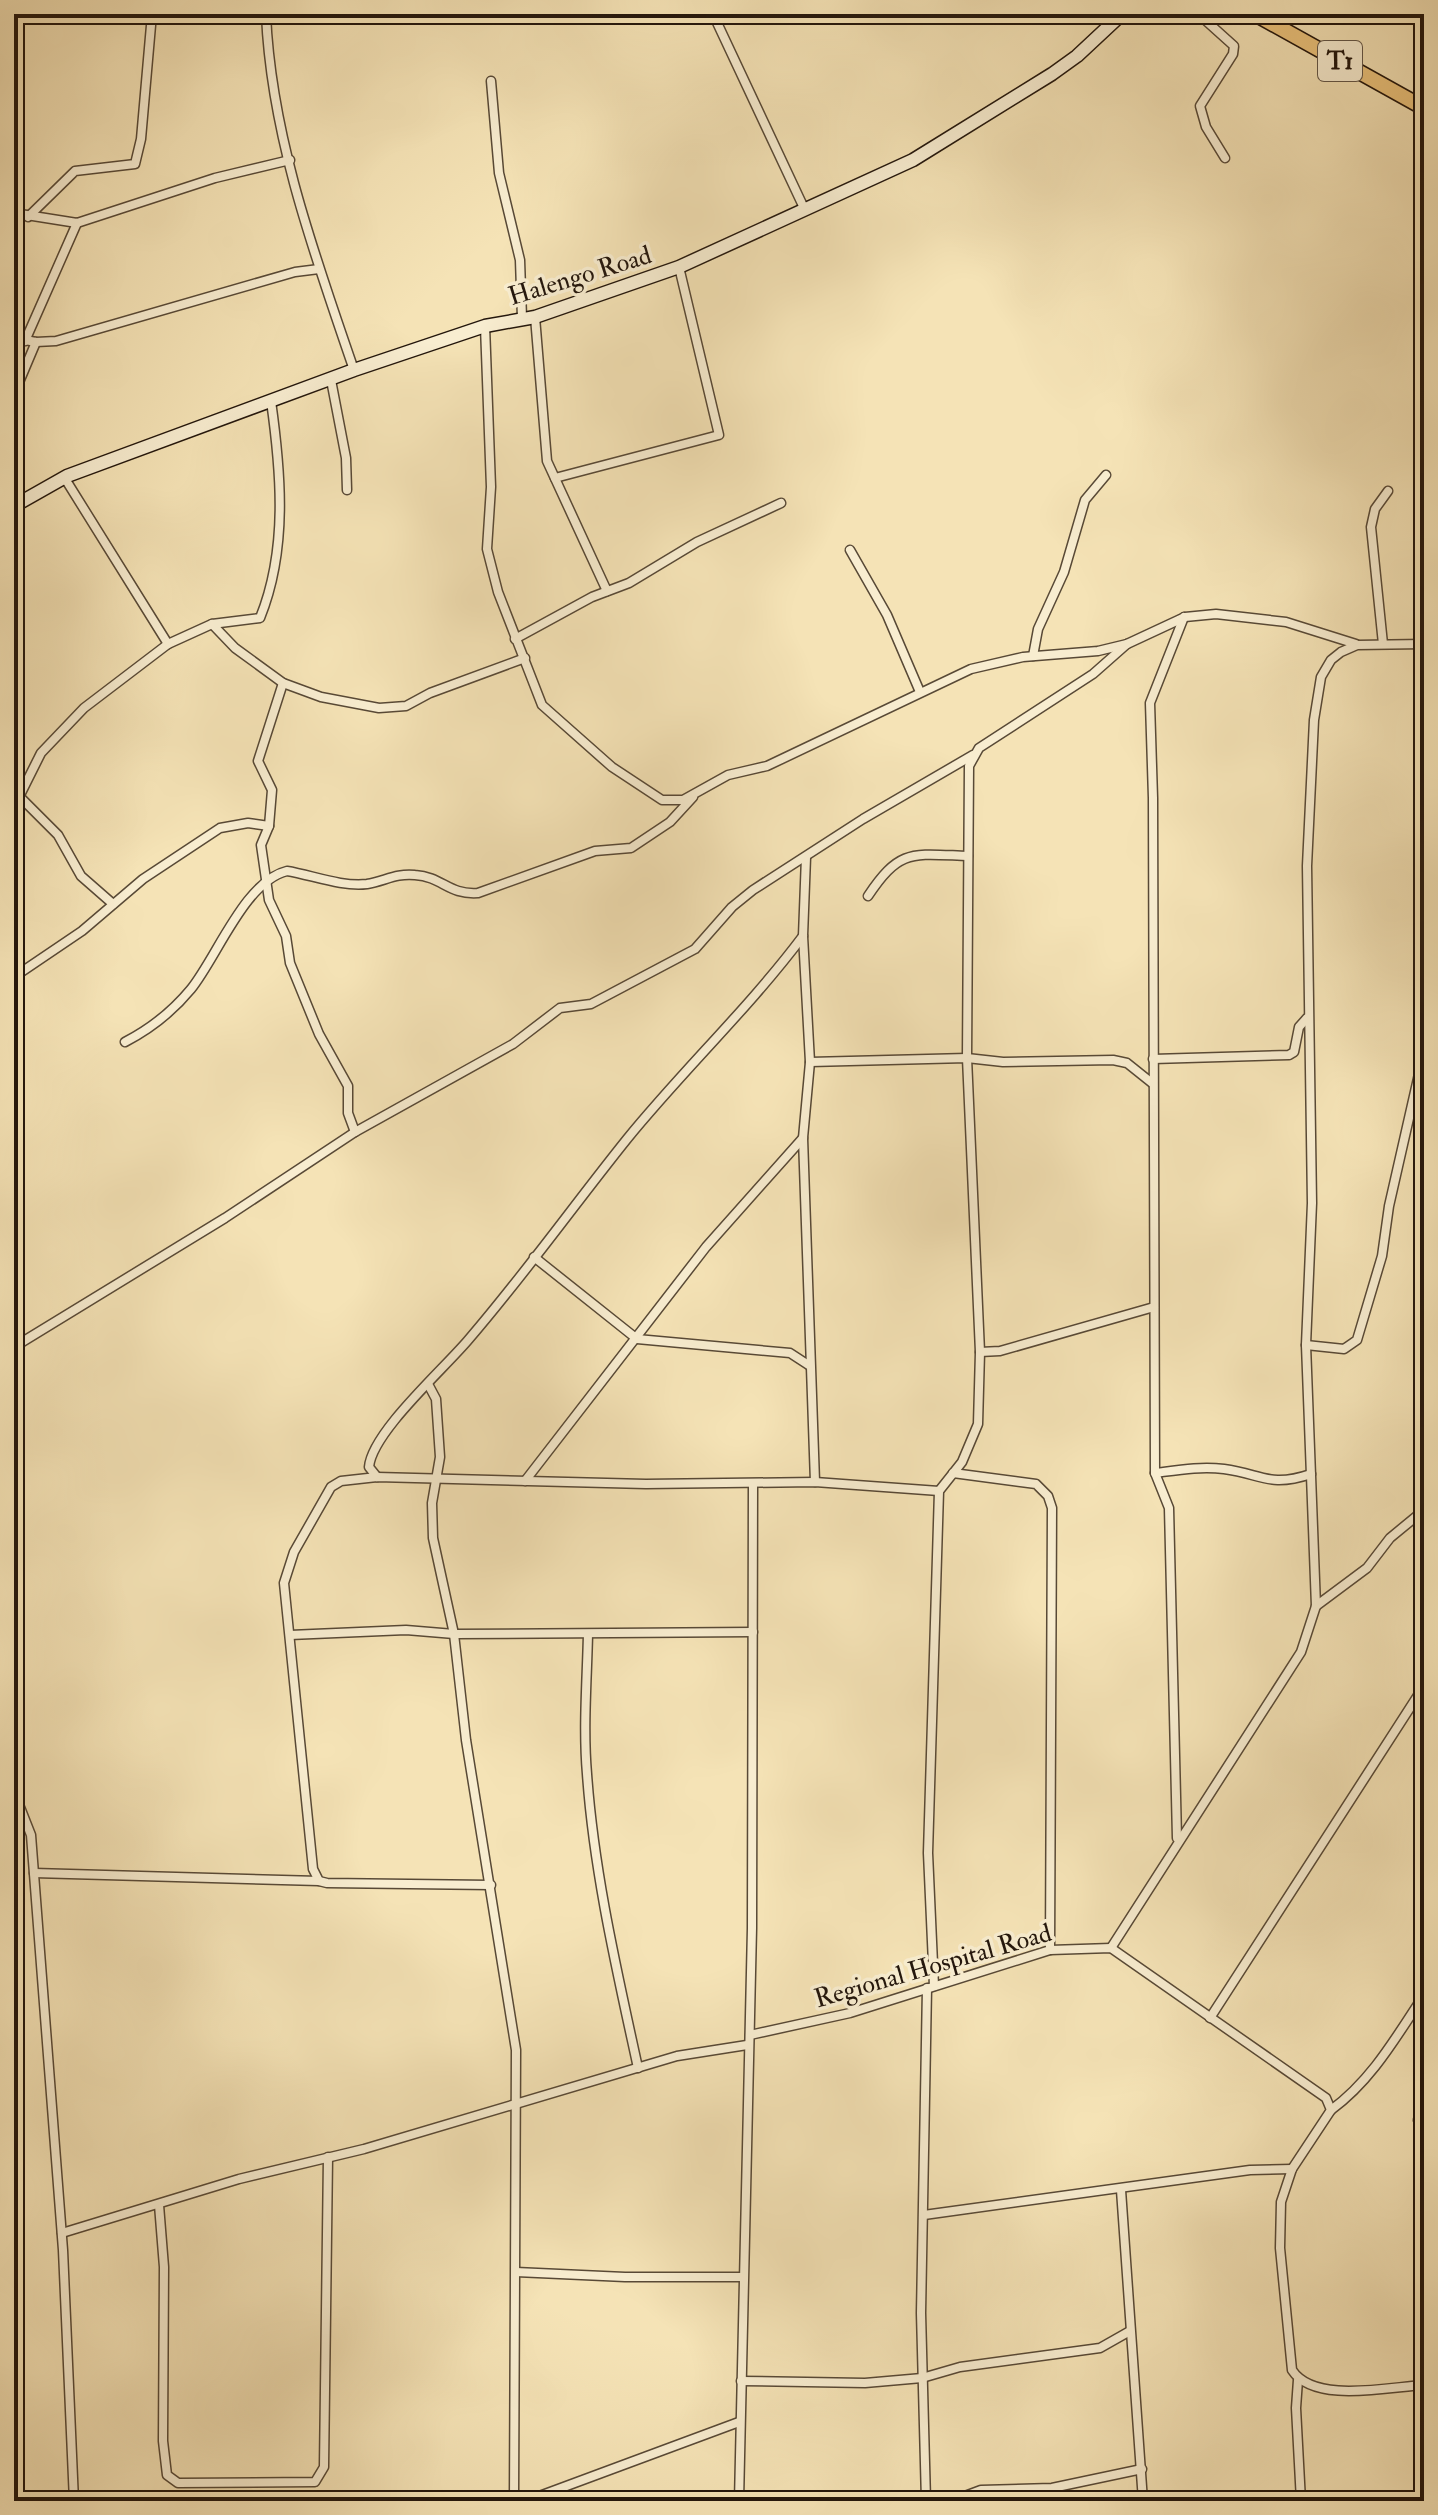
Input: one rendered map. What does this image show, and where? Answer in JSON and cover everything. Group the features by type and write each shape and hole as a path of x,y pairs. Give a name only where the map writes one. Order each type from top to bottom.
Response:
{"highway":[{"name":"T1","path":"1255,14 1278,20 1424,108"}],"street":[{"path":"28,217 75,171 135,164 141,139 152,14"},
{"path":"266,14 276,105 319,269 354,370"},
{"path":"713,14 804,208"},
{"name":"Halengo Road","path":"14,506 64,477 354,370 485,326 529,318 679,267 804,208 843,194 954,137 1077,56 1122,14"},
{"path":"1204,14 1204,19 1234,46 1233,54 1200,106 1206,127 1225,158"},
{"path":"491,81 499,173 520,260 545,452 607,591"},
{"path":"14,213 77,223 215,178 290,160"},
{"path":"25,341 77,223"},
{"path":"555,478 719,435 679,267"},
{"path":"14,338 36,342 67,338 295,272 319,269"},
{"path":"485,326 491,487 487,549 515,639 542,705 576,738 662,800 693,796"},
{"path":"14,394 36,342"},
{"path":"331,380 346,458 347,490"},
{"path":"14,807 41,753 84,708 168,644 212,624 260,618 266,602 282,500 271,401"},
{"path":"1033,656 1038,629 1074,544 1085,500 1106,475"},
{"path":"64,477 168,644"},
{"path":"1383,644 1371,527 1375,509 1388,491"},
{"path":"515,639 607,591 629,583 688,547 781,503"},
{"path":"850,550 887,615 920,692"},
{"path":"125,1042 150,1029 174,1008 267,880 287,871 365,884 393,874 418,875 438,879 451,891 460,894 478,893 595,851 631,848 670,822 693,796 728,775 767,766 971,669 1033,656 1098,651 1127,644 1185,617 1216,614 1286,622 1357,645 1423,644 1424,657"},
{"path":"1177,1839 1169,1508 1155,1473 1153,798 1148,718 1152,695 1185,617"},
{"path":"212,624 235,648 283,683 321,697 397,709 525,658"},
{"path":"14,1347 225,1218 355,1132 513,1044 560,1008 591,1004 695,949 732,907 806,857 974,754 1093,674 1127,644"},
{"path":"1331,2110 1326,2098 1310,2084 1111,1948 1177,1839 1301,1652 1316,1606 1306,1345 1312,1203 1307,866 1314,720 1321,677 1331,660 1357,645"},
{"path":"283,683 258,761 272,790 269,826 261,845 272,913 286,936 295,976 319,1034 348,1086 348,1113 355,1132"},
{"path":"974,754 969,766 967,1058 980,1352 978,1424 969,1450 939,1491 928,1853 931,1987 922,2378 926,2500 957,2499 981,2490 1052,2488 1142,2469"},
{"path":"20,797 58,835 81,876 113,904"},
{"path":"14,977 220,828 248,823 269,826"},
{"path":"868,896 888,866 899,860 968,856"},
{"path":"806,857 803,936 810,1062 803,1138 815,1482"},
{"path":"377,1477 369,1467 374,1451 628,1138 762,991 803,936"},
{"path":"1153,1059 1289,1055 1294,1052 1299,1027 1307,1018"},
{"path":"1306,1345 1344,1349 1357,1340 1382,1256 1389,1206 1424,1052"},
{"path":"810,1062 967,1058 1003,1062 1113,1060 1127,1063 1152,1083"},
{"path":"525,1481 706,1247 803,1138"},
{"path":"534,1257 637,1339 790,1353 810,1366"},
{"path":"980,1352 1000,1351 1154,1307"},
{"path":"428,1384 436,1399 440,1457 434,1479 433,1538 454,1634 466,1740 516,2050 514,2501"},
{"path":"1155,1473 1199,1467 1227,1469 1261,1480 1289,1481 1311,1474"},
{"path":"953,1473 1036,1484 1048,1496 1052,1508 1050,1950"},
{"path":"319,1881 309,1846 284,1583 312,1516 331,1487 341,1481 377,1477 753,1484 815,1482 939,1491"},
{"path":"739,2501 749,2040 753,1484"},
{"path":"1316,1606 1367,1568 1390,1538 1424,1510"},
{"path":"290,1635 406,1630 454,1634 753,1632"},
{"path":"588,1634 587,1772 591,1812 609,1932 638,2068"},
{"path":"1210,2018 1424,1686"},
{"path":"14,1792 31,1835 62,2233 74,2501"},
{"path":"34,1873 491,1885"},
{"name":"Regional Hospital Road","path":"62,2233 239,2179 328,2157 702,2050 850,2013 1050,1950 1111,1948"},
{"path":"1424,1995 1363,2082 1331,2110 1292,2169 1278,2222 1292,2370 1298,2380 1309,2387 1333,2391 1424,2385"},
{"path":"1418,2120 1424,2098"},
{"path":"159,2205 164,2267 163,2441 167,2475 178,2483 315,2482 321,2477 324,2467 328,2157"},
{"path":"924,2215 1250,2170 1292,2169"},
{"path":"1121,2190 1143,2501"},
{"path":"516,2272 625,2277 742,2277"},
{"path":"741,2381 865,2383 922,2378 960,2367 1100,2348 1130,2331"},
{"path":"1298,2380 1296,2408 1301,2501"},
{"path":"526,2501 739,2422"}]}
